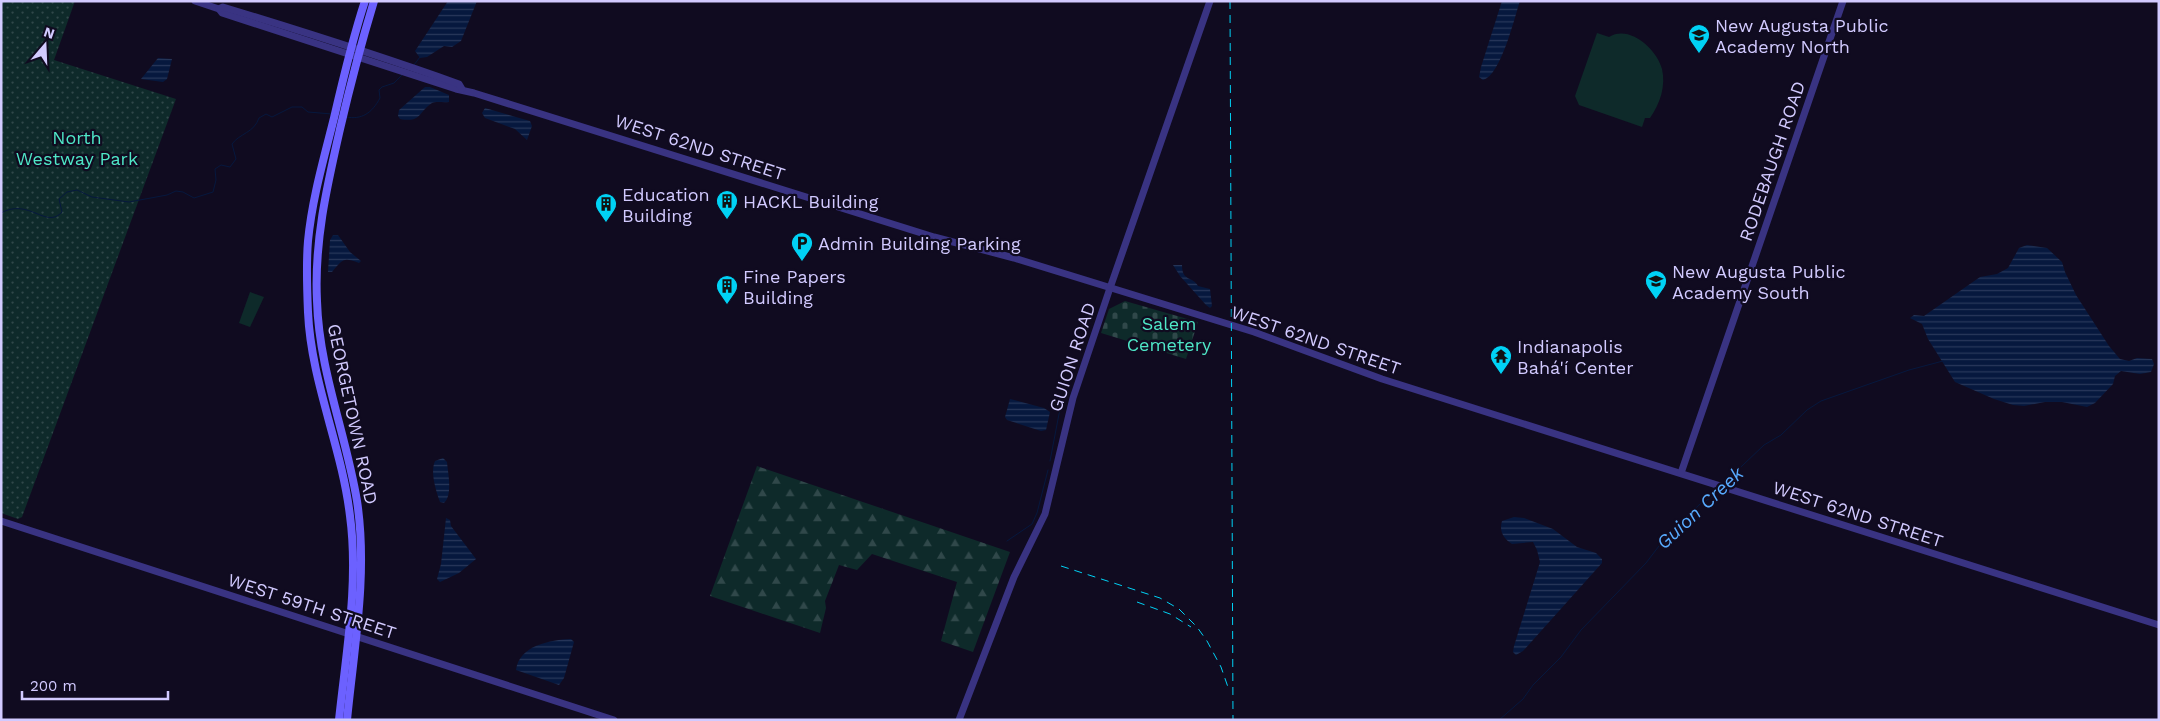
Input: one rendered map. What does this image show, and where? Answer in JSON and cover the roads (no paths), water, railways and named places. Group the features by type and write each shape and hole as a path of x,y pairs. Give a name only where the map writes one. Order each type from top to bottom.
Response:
{"main road":[{"name":"GEORGETOWN ROAD","path":"347,720 352,635 350,516 345,487 310,339 308,240 317,188 350,51 365,1"},
{"name":"GEORGETOWN ROAD","path":"339,720 361,568 359,515 346,444 326,375 321,347 316,302 317,257 321,214 358,54 374,1"}],"street":[{"name":"WEST 62ND STREET","path":"195,1 218,9 223,7 396,67 431,74 458,84 462,89"},
{"name":"GUION ROAD","path":"959,720 1012,583 1045,514 1070,410 1110,288 1210,1"},
{"name":"RODEBAUGH ROAD","path":"1681,473 1842,1"},
{"name":"WEST 62ND STREET","path":"396,67 414,76 456,89 462,89 934,236 1254,332 1382,379 2159,625"},
{"name":"WEST 59TH STREET","path":"1,520 614,720"}],"water":[{"path":"448,1 477,1 461,41 452,47 444,46 427,57 420,58 415,51"},
{"path":"1502,1 1520,1 1501,58 1490,76 1483,80 1479,77 1481,67"},
{"path":"158,58 172,59 167,79 163,82 141,79"},
{"path":"425,87 430,87 449,95 449,102 432,103 416,118 400,119 398,116 399,110"},
{"path":"485,108 530,121 532,126 527,140 515,129 485,118 482,113"},
{"path":"333,235 338,235 350,252 361,261 359,263 344,260 332,272 328,272 330,240"},
{"path":"2027,245 2047,248 2062,262 2076,295 2109,346 2120,359 2129,361 2137,358 2152,359 2154,364 2151,372 2140,374 2121,371 2115,376 2113,384 2095,403 2087,407 2062,402 2045,402 2024,406 2013,405 1955,382 1928,339 1922,324 1910,318 1914,315 1924,316 1980,277 1997,274 2008,268 2019,248"},
{"path":"1173,265 1182,265 1182,270 1186,276 1198,286 1210,289 1212,306 1210,308 1180,276"},
{"path":"1010,399 1044,408 1050,412 1046,430 1041,431 1007,420 1005,417"},
{"path":"443,458 447,462 449,484 447,499 444,503 440,502 438,498 433,470 435,461"},
{"path":"1514,517 1524,518 1553,529 1577,547 1596,553 1602,559 1602,563 1523,651 1516,655 1513,652 1514,646 1540,562 1533,542 1512,544 1503,534 1501,528 1502,521"},
{"path":"446,518 450,520 451,526 476,559 459,573 440,582 437,579 441,564"},
{"path":"571,639 574,642 564,678 559,685 516,670 518,662 529,649 554,641"}],"waterway":[{"path":"414,65 420,57"},
{"path":"346,117 362,116 374,108 380,98 379,90 394,83 403,74"},
{"path":"1,213 11,209 20,209 50,218 56,217 62,212 59,199 67,192 77,190 92,197 129,202 167,195 176,191 183,192 194,198 213,192 216,180 215,169 221,165 230,167 236,159 232,144 254,127 259,118 266,114 272,117 292,107 302,107 308,112 332,114"},
{"path":"1,259 1,268"},
{"name":"Guion Creek","path":"1723,484 1764,445 1781,435 1807,410 1821,401 1909,370 1943,361"},
{"path":"1050,461 1059,414 1075,365"},
{"path":"1007,541 1032,524 1037,513 1048,470"},
{"name":"Guion Creek","path":"1499,720 1523,699 1533,685 1561,657 1581,630 1646,563 1662,542 1673,534 1682,521 1719,490"}],"railway":[{"path":"1230,1 1233,720"},
{"path":"1061,566 1160,598 1179,609 1197,627 1207,641 1221,667 1229,690"},
{"path":"1137,602 1170,614 1191,627"}],"place":[{"name":"New Augusta Public Academy North","path":"1699,54"},
{"name":"HACKL Building","path":"727,220"},
{"name":"Education Building","path":"606,223"},
{"name":"Admin Building Parking","path":"802,262"},
{"name":"New Augusta Public Academy South","path":"1656,300"},
{"name":"Fine Papers Building","path":"727,305"},
{"name":"Indianapolis Bahá'í Center","path":"1501,375"}],"park label":[{"name":"North Westway Park","path":"77,147"},
{"name":"Salem Cemetery","path":"1169,333"}]}
